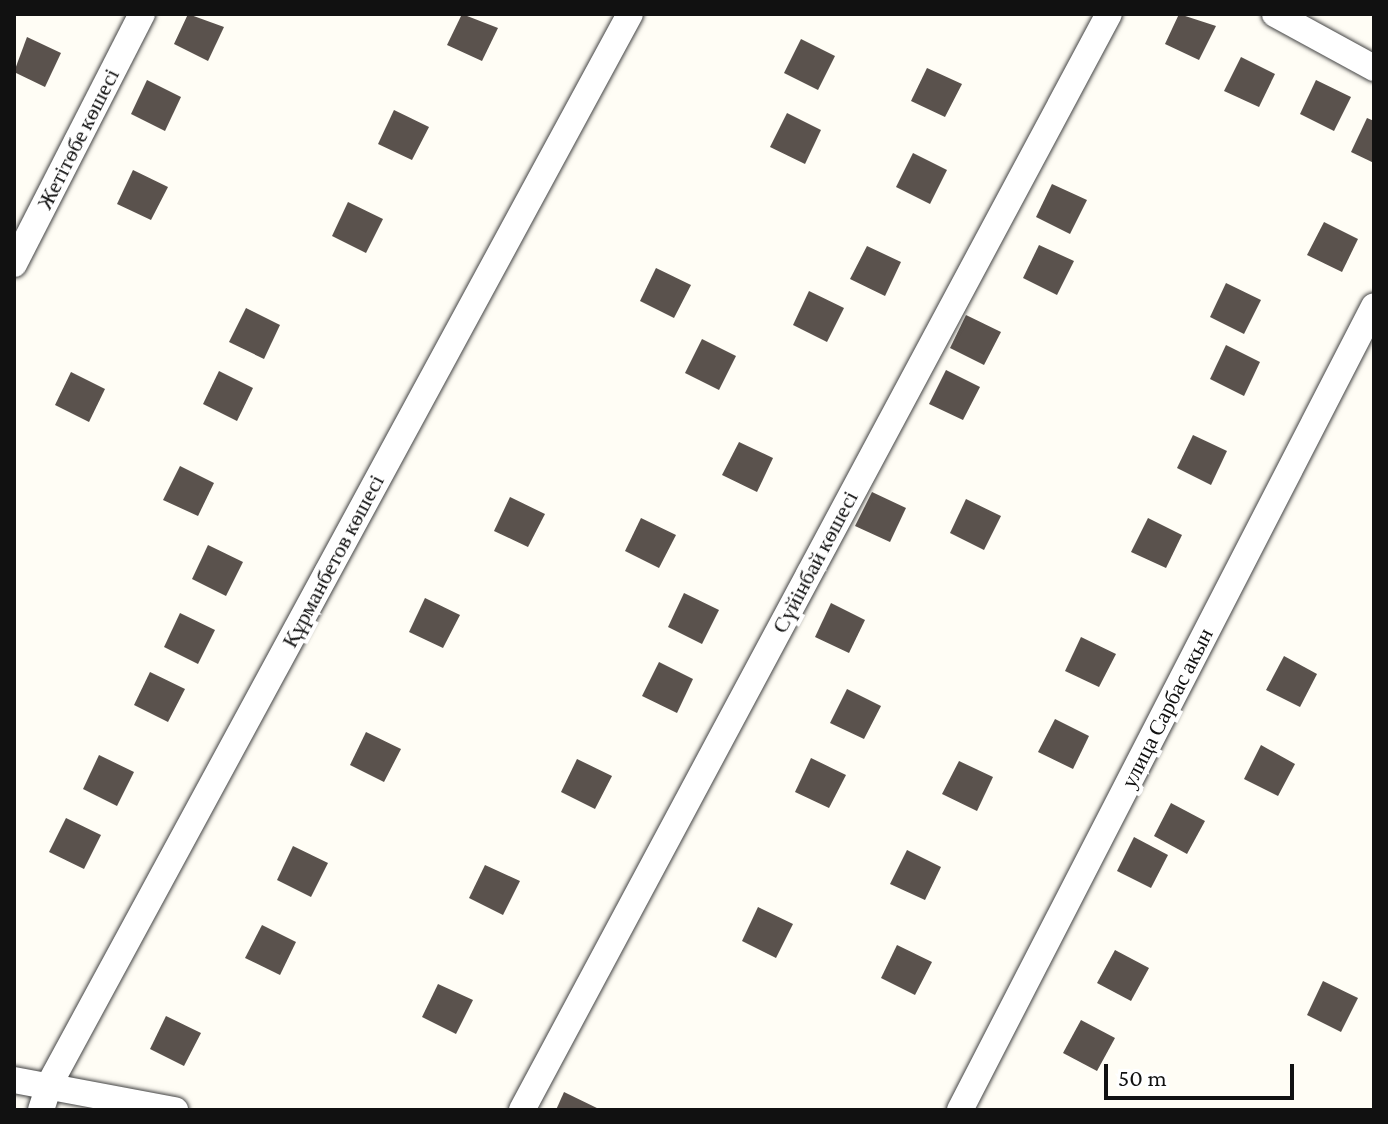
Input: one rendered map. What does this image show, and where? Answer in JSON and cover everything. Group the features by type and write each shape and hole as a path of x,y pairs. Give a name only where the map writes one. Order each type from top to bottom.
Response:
{"street":[{"name":"Жетітөбе көшесі","path":"14,264 142,14"},
{"name":"Құрманбетов көшесі","path":"45,1097 630,14"},
{"name":"Сүйінбай көшесі","path":"522,1110 1109,14"},
{"path":"1275,14 1374,68"},
{"name":"улица Сарбас акын","path":"960,1110 1374,306"},
{"path":"14,1080 45,1097 175,1110"}],"building":[{"path":"188,14 224,27 208,61 174,44"},
{"path":"462,14 498,28 482,61 447,45"},
{"path":"1179,14 1216,26 1199,60 1165,44"},
{"path":"27,37 61,53 45,87 14,72"},
{"path":"801,39 835,56 818,90 784,73"},
{"path":"1241,57 1275,74 1259,107 1224,91"},
{"path":"927,68 962,84 945,117 911,101"},
{"path":"147,80 181,97 165,131 131,114"},
{"path":"1316,80 1351,97 1334,131 1300,114"},
{"path":"394,110 429,127 412,160 378,144"},
{"path":"787,113 821,130 805,164 770,147"},
{"path":"1367,118 1374,121 1374,163 1351,152"},
{"path":"913,153 947,170 930,204 896,187"},
{"path":"133,170 168,187 151,220 117,204"},
{"path":"1052,184 1087,200 1070,234 1036,217"},
{"path":"348,202 383,219 366,253 332,236"},
{"path":"1324,222 1358,239 1342,272 1307,255"},
{"path":"1039,245 1074,261 1057,295 1023,278"},
{"path":"867,246 901,262 885,296 850,279"},
{"path":"656,268 691,285 674,318 640,301"},
{"path":"1226,283 1261,300 1244,334 1210,317"},
{"path":"809,291 844,308 827,342 793,325"},
{"path":"246,308 280,325 264,359 229,342"},
{"path":"966,315 1001,332 984,365 950,348"},
{"path":"702,339 736,356 719,390 685,373"},
{"path":"1226,345 1260,362 1244,396 1210,379"},
{"path":"946,370 980,387 963,420 929,404"},
{"path":"219,371 253,388 237,421 203,404"},
{"path":"71,372 105,389 89,422 55,405"},
{"path":"1193,435 1227,451 1211,485 1177,468"},
{"path":"739,442 773,458 757,492 722,475"},
{"path":"180,466 214,483 198,516 163,500"},
{"path":"872,492 906,508 890,542 855,526"},
{"path":"510,497 545,514 528,547 494,531"},
{"path":"966,499 1001,516 984,550 950,533"},
{"path":"641,518 676,535 659,568 625,551"},
{"path":"1148,518 1182,535 1166,568 1131,552"},
{"path":"208,545 243,562 226,596 192,579"},
{"path":"684,593 719,610 702,644 668,627"},
{"path":"425,598 460,615 443,648 409,632"},
{"path":"831,603 865,620 849,653 815,637"},
{"path":"180,613 215,630 198,664 164,647"},
{"path":"1081,637 1116,654 1099,687 1065,671"},
{"path":"1284,656 1317,674 1300,707 1266,690"},
{"path":"659,662 693,679 677,713 642,696"},
{"path":"150,672 185,689 168,722 134,705"},
{"path":"847,689 881,706 864,739 830,723"},
{"path":"1055,719 1089,736 1073,769 1038,752"},
{"path":"366,732 401,749 384,782 350,765"},
{"path":"1261,745 1295,764 1278,796 1244,779"},
{"path":"99,755 134,772 117,806 83,789"},
{"path":"811,758 846,775 829,808 795,792"},
{"path":"577,759 612,776 595,809 561,792"},
{"path":"959,761 993,777 977,811 942,794"},
{"path":"1171,803 1205,821 1187,854 1154,836"},
{"path":"66,818 101,835 84,869 49,852"},
{"path":"1134,837 1168,855 1151,888 1117,871"},
{"path":"293,846 328,863 311,897 277,880"},
{"path":"907,850 941,867 925,900 890,884"},
{"path":"485,865 520,881 503,915 469,898"},
{"path":"758,907 793,924 776,958 742,941"},
{"path":"262,925 296,942 280,975 245,958"},
{"path":"897,945 932,962 915,995 881,978"},
{"path":"1115,950 1149,968 1131,1001 1097,983"},
{"path":"1323,981 1358,998 1341,1032 1307,1015"},
{"path":"438,984 473,1000 456,1034 422,1017"},
{"path":"166,1016 201,1033 184,1066 150,1049"},
{"path":"1081,1020 1115,1038 1097,1071 1063,1053"},
{"path":"564,1092 601,1110 556,1110"}]}
